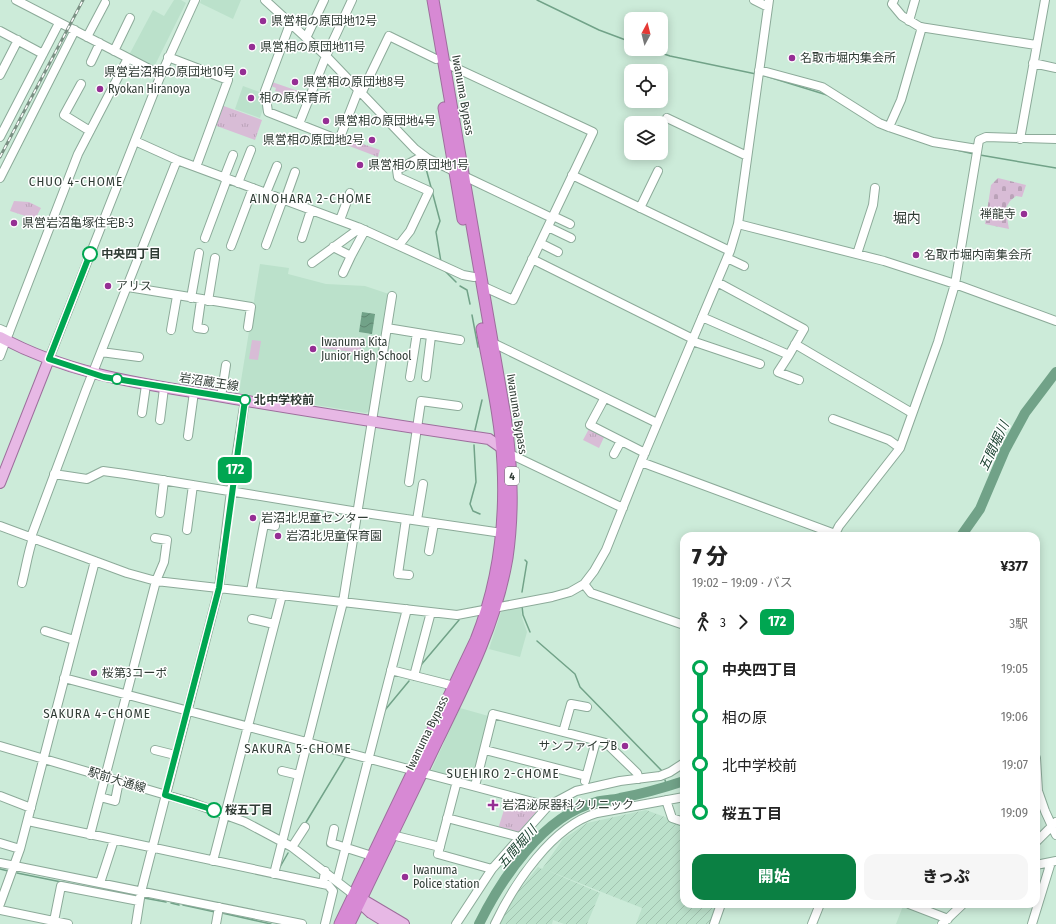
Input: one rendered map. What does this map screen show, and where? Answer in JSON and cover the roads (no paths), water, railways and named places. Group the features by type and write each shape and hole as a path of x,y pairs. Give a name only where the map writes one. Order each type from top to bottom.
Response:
{"highway":[{"name":"Iwanuma Bypass","path":"349,924 372,856 470,672 506,559 510,534 512,497 493,343 460,174 440,60 426,0"},
{"name":"Iwanuma Bypass","path":"433,0 440,60"},
{"name":"Iwanuma Bypass","path":"340,924 358,898 392,835 454,686 491,608 502,533 506,450 474,278 460,174"}],"main road":[{"name":"岩沼蔵王線","path":"4,341 92,374 164,388 489,440 506,450"},
{"path":"0,483 49,359"},
{"path":"358,898 389,924"},
{"path":"358,898 404,924"}],"street":[{"path":"16,0 161,75"},
{"path":"49,359 161,75 195,0"},
{"path":"265,0 326,56 409,144 423,156 552,217 570,224"},
{"path":"299,124 326,56 352,0"},
{"path":"0,526 127,573 156,581 457,615 561,595 584,584 594,571 606,550 641,462 729,254 738,224 758,72 769,4 754,0"},
{"path":"894,0 892,4 909,21 922,28 1036,45"},
{"path":"909,21 915,0"},
{"path":"1020,139 1045,0"},
{"path":"306,38 322,1"},
{"path":"88,37 105,3"},
{"path":"114,51 130,18"},
{"path":"1,135 59,23"},
{"path":"290,24 265,91 268,112 339,140 359,92 389,36 593,132 513,300 482,286"},
{"path":"890,127 901,100 922,28"},
{"path":"0,178 75,30"},
{"path":"0,31 43,54"},
{"path":"0,75 18,40"},
{"path":"91,62 100,43"},
{"path":"0,356 4,341 78,154 128,58"},
{"path":"168,58 228,80 196,167"},
{"path":"1033,63 1056,68"},
{"path":"758,72 822,87 879,122 890,127 933,142 977,152"},
{"path":"82,84 64,116 90,131"},
{"path":"668,118 747,156"},
{"path":"837,532 900,448 938,342 956,284 979,140 986,137 1056,139"},
{"path":"135,141 225,179 340,220 399,245 463,275 474,278"},
{"path":"238,183 251,150"},
{"path":"205,238 233,155"},
{"path":"399,245 410,231 429,191 398,177 397,170 423,156"},
{"path":"22,583 32,537 54,474 177,160"},
{"path":"266,193 277,166"},
{"path":"640,208 658,171"},
{"path":"266,245 295,172"},
{"path":"572,175 729,254 744,266"},
{"path":"232,246 253,188"},
{"path":"857,254 873,206 875,188"},
{"path":"340,220 350,194"},
{"path":"302,238 311,210"},
{"path":"738,224 857,254 956,284 1056,321"},
{"path":"548,227 570,238"},
{"path":"312,263 333,247 362,229"},
{"path":"343,273 362,229"},
{"path":"540,243 558,252"},
{"path":"333,247 351,256"},
{"path":"191,298 199,253"},
{"path":"204,329 197,328 215,258"},
{"path":"532,259 692,340 760,364"},
{"path":"717,282 804,329 790,355 778,372 799,380"},
{"path":"128,287 251,307 248,327"},
{"path":"170,330 177,296"},
{"path":"274,874 343,602 392,296"},
{"path":"702,318 790,355"},
{"path":"387,328 460,340"},
{"path":"0,329 4,341"},
{"path":"410,377 417,333"},
{"path":"426,377 431,336"},
{"path":"493,343 657,424"},
{"path":"795,344 912,413"},
{"path":"101,352 139,357"},
{"path":"221,397 226,365"},
{"path":"142,413 146,385"},
{"path":"160,420 164,388"},
{"path":"188,436 194,392"},
{"path":"604,399 590,425 645,453"},
{"path":"136,924 141,892 219,588 231,491 245,400"},
{"path":"409,482 421,401 458,406"},
{"path":"833,419 889,440 900,448"},
{"path":"614,454 621,441"},
{"path":"506,450 623,508"},
{"path":"641,462 827,532"},
{"path":"54,474 87,479 103,471 358,512 502,533"},
{"path":"160,513 164,480"},
{"path":"417,520 423,484"},
{"path":"187,530 193,485"},
{"path":"406,519 398,574 409,575"},
{"path":"429,551 434,523"},
{"path":"251,591 264,524 275,526"},
{"path":"90,835 156,581 164,562 167,540 155,538"},
{"path":"0,904 15,866 28,821 95,561"},
{"path":"584,584 591,593 680,624"},
{"path":"213,861 282,595"},
{"path":"337,881 407,609"},
{"path":"414,676 431,612"},
{"path":"252,619 274,624"},
{"path":"45,631 74,640"},
{"path":"391,670 454,686"},
{"path":"64,678 186,712 548,806"},
{"path":"563,732 571,704 587,708"},
{"path":"475,786 494,714 606,743 637,773 639,779"},
{"path":"584,789 586,776 596,741"},
{"name":"駅前大通線","path":"0,746 226,814 292,847 326,871 358,898"},
{"path":"155,750 176,755"},
{"path":"485,750 586,776"},
{"path":"456,924 492,869 548,806 566,796 584,789 660,776 680,766"},
{"path":"282,771 299,775"},
{"path":"100,797 115,801 119,781"},
{"path":"456,781 438,854 492,869"},
{"path":"1040,795 1054,824 1056,835"},
{"path":"0,796 31,808"},
{"path":"495,924 508,898 537,859 568,827 586,816 597,813 680,798"},
{"path":"666,800 672,818 680,821"},
{"path":"447,818 520,837"},
{"path":"28,821 328,885 333,891 325,924"},
{"path":"1040,838 1054,824"},
{"path":"292,847 305,827"},
{"path":"334,829 331,843 372,856"},
{"path":"392,835 440,847"},
{"path":"100,883 114,840"},
{"path":"0,843 20,849"},
{"path":"1040,864 1053,861"},
{"path":"1040,900 1053,861"},
{"path":"0,863 302,924"},
{"path":"323,884 326,871"},
{"path":"54,921 61,886 139,901"},
{"path":"216,924 219,907"},
{"path":"714,924 720,908"},
{"path":"812,924 818,908"},
{"path":"917,908 945,921 958,908"},
{"path":"1032,924 1037,908"},
{"path":"0,910 68,924"}],"water":[{"path":"362,312 375,314 372,334 359,332"}],"waterway":[{"path":"537,0 599,30 624,39"},
{"path":"668,55 756,74"},
{"path":"762,75 827,95"},
{"path":"952,149 974,154"},
{"path":"980,155 1056,168"},
{"path":"424,161 440,221 436,232 441,262"},
{"path":"444,270 456,282"},
{"path":"460,286 467,290 470,304"},
{"path":"472,315 478,347"},
{"name":"五間堀川","path":"964,532 980,509 1005,450 1025,413 1056,372"},
{"path":"475,430 482,400"},
{"path":"474,445 476,482 470,504 473,511 480,514"},
{"path":"522,592 527,562 525,560"},
{"path":"522,606 523,615 530,632"},
{"path":"421,665 459,620"},
{"path":"537,641 575,674 580,687 662,771"},
{"path":"385,710 409,681"},
{"path":"305,824 346,756"},
{"name":"五間堀川","path":"665,780 667,787"},
{"name":"五間堀川","path":"479,924 488,906 512,869 526,851 559,820 577,809 596,802 636,795 680,782"},
{"path":"280,867 288,853"},
{"path":"0,869 8,871"},
{"path":"17,873 91,888"},
{"path":"144,898 166,902"},
{"path":"171,903 179,905"},
{"path":"183,905 215,912"},
{"path":"222,913 271,924"}],"railway":[{"path":"0,157 83,0"}],"place":[{"name":"県営相の原団地12号","path":"263,21"},
{"name":"県営相の原団地11号","path":"252,47"},
{"name":"名取市堀内集会所","path":"792,58"},
{"name":"県営岩沼相の原団地10号","path":"243,72"},
{"name":"県営相の原団地8号","path":"295,82"},
{"name":"Ryokan Hiranoya","path":"100,89"},
{"name":"相の原保育所","path":"251,98"},
{"name":"県営相の原団地4号","path":"326,121"},
{"name":"県営相の原団地2号","path":"372,140"},
{"name":"県営相の原団地1号","path":"360,165"},
{"name":"禅龍寺","path":"1024,214"},
{"name":"県営岩沼亀塚住宅B-3","path":"14,223"},
{"name":"中央四丁目","path":"90,254"},
{"name":"名取市堀内南集会所","path":"916,255"},
{"name":"アリス","path":"108,286"},
{"name":"Iwanuma Kita Junior High School","path":"313,349"},
{"name":"北中学校前","path":"245,400"},
{"name":"岩沼北児童センター","path":"253,518"},
{"name":"岩沼北児童保育園","path":"278,536"},
{"name":"桜第3コーポ","path":"94,673"},
{"name":"サンファイブB","path":"625,746"},
{"name":"岩沼泌尿器科クリニック","path":"493,805"},
{"name":"桜五丁目","path":"214,810"},
{"name":"Iwanuma Police station","path":"405,877"}],"district":[{"name":"CHUO 4-CHOME","path":"76,181"},
{"name":"AINOHARA 2-CHOME","path":"311,198"},
{"name":"堀内","path":"907,218"},
{"name":"SAKURA 4-CHOME","path":"97,713"},
{"name":"SAKURA 5-CHOME","path":"298,748"},
{"name":"SUEHIRO 2-CHOME","path":"503,773"}]}
